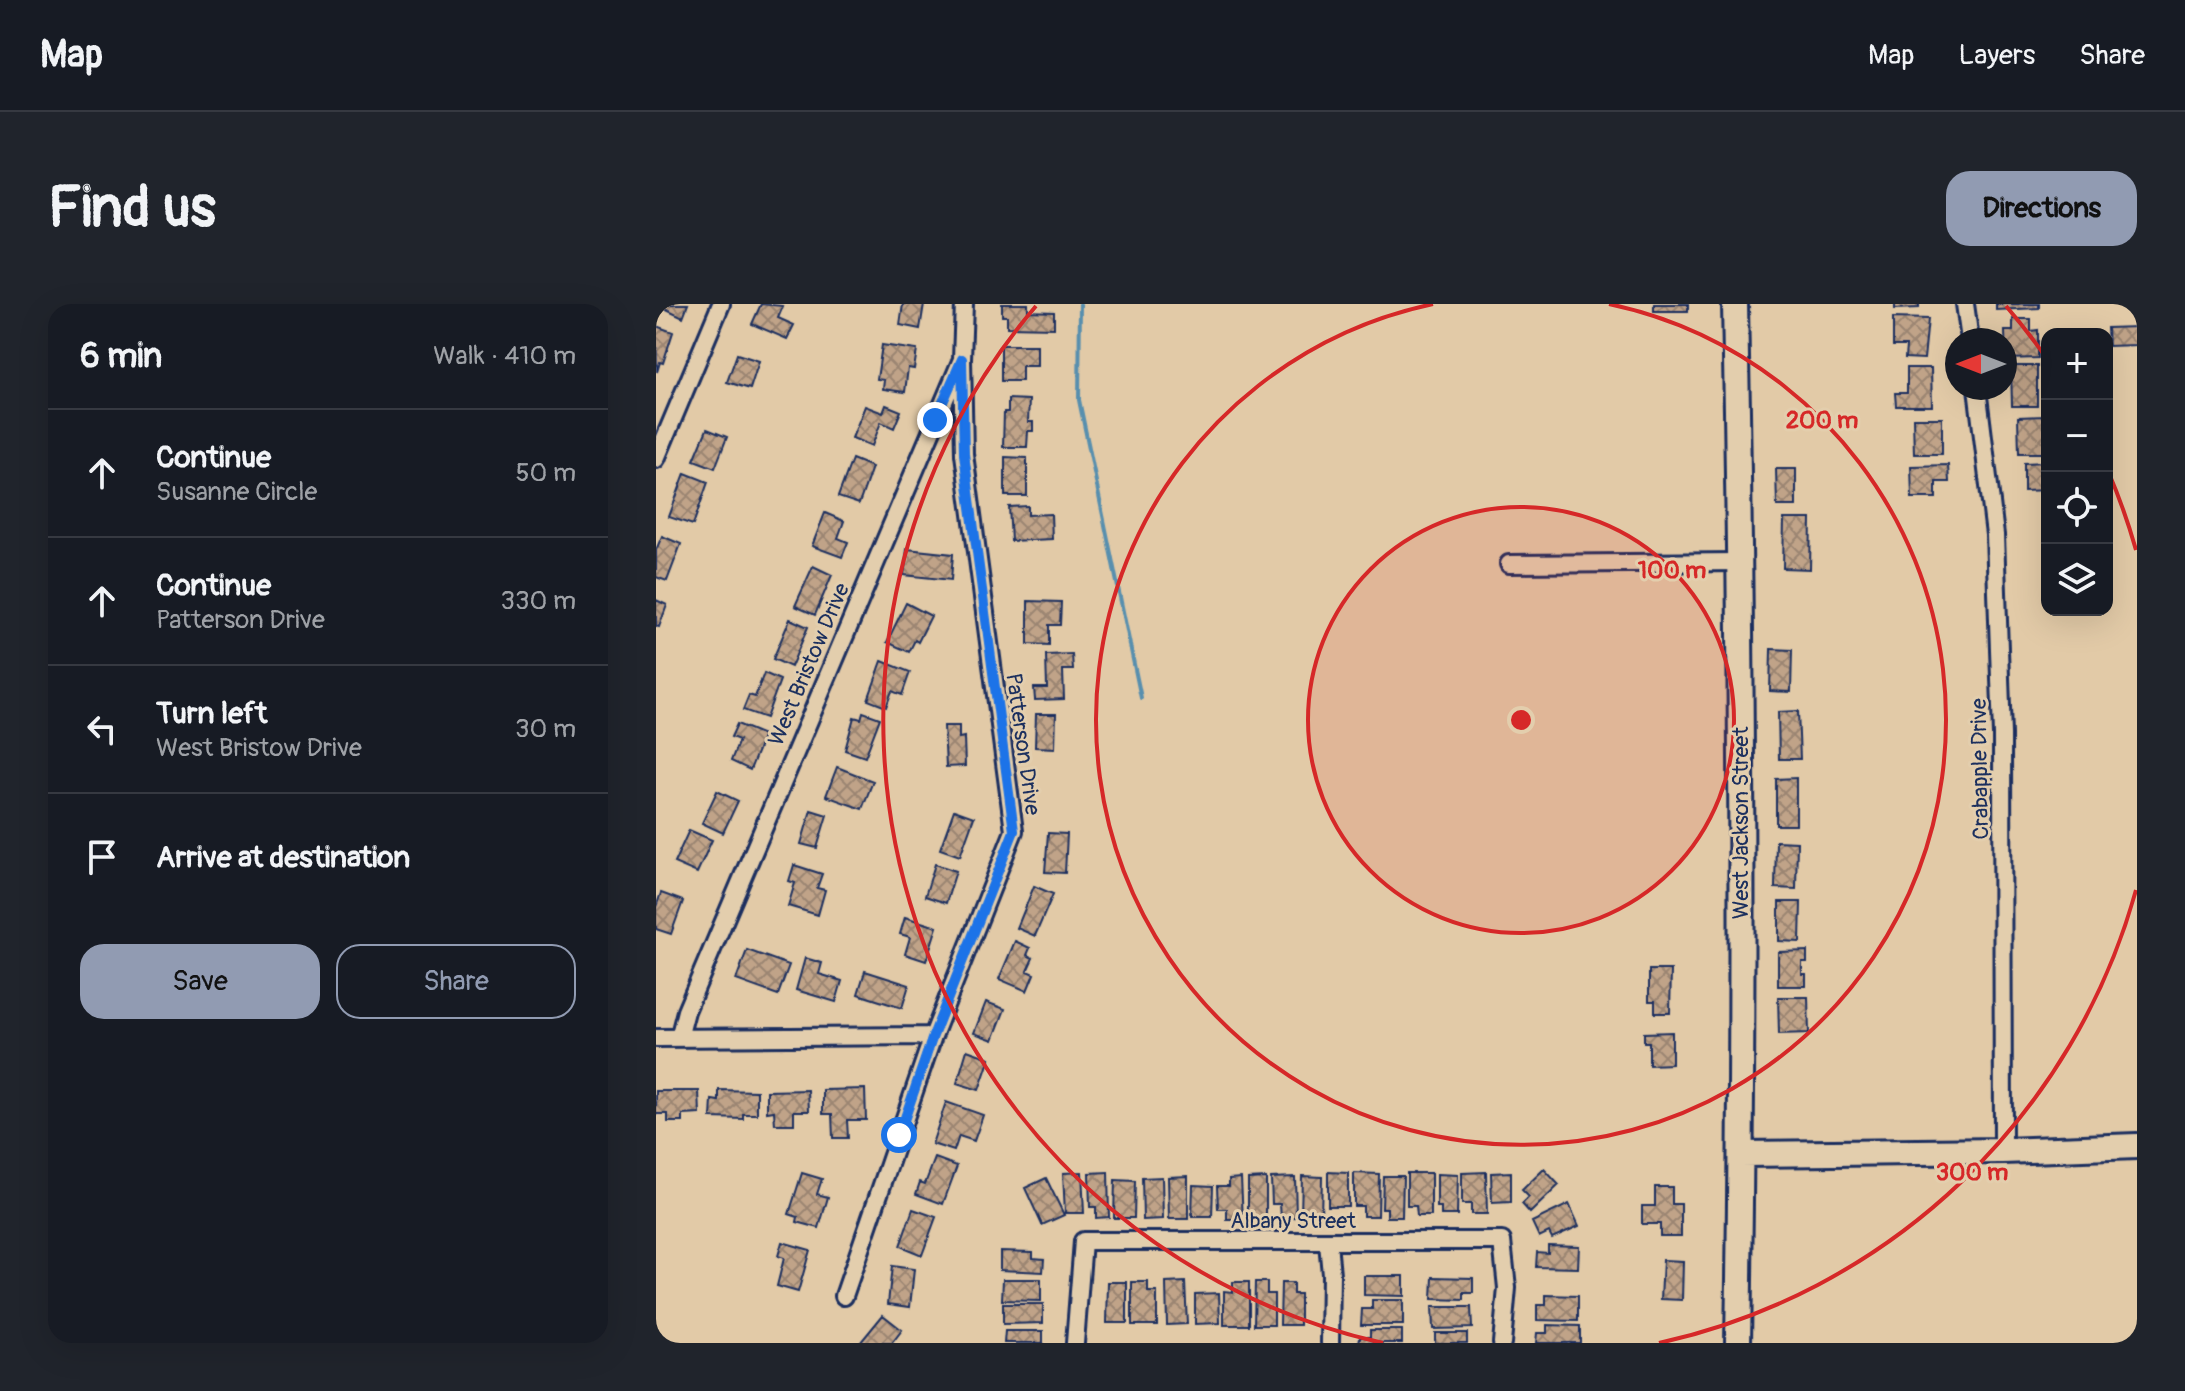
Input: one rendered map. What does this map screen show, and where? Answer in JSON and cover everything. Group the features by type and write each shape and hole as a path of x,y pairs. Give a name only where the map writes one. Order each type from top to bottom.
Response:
{"street":[{"path":"656,459 721,304"},
{"name":"West Bristow Drive","path":"679,1038 692,997 962,359 964,304"},
{"name":"West Jackson Street","path":"1735,304 1740,562 1741,1154 1738,1343"},
{"path":"1965,304 1968,328"},
{"name":"Patterson Drive","path":"844,1296 933,1036 1014,831 964,454 962,359"},
{"name":"Crabapple Drive","path":"1978,400 1996,550 2002,750 2003,1151"},
{"path":"1509,564 1740,562"},
{"path":"656,1038 933,1036"},
{"path":"1741,1154 2137,1146"},
{"name":"Albany Street","path":"1075,1343 1083,1241 1502,1241 1507,1288 1502,1343"},
{"path":"1328,1243 1330,1343"}],"building":[{"path":"656,304 688,304 683,317"},
{"path":"761,304 783,306 778,318 794,325 787,339 752,324"},
{"path":"903,304 924,304 920,329 900,325"},
{"path":"1002,304 1028,304 1028,311 1054,312 1054,328 1007,327 1007,316 1002,316"},
{"path":"1654,304 1688,304 1688,311 1654,311"},
{"path":"1895,304 1919,304 1919,308 1895,309"},
{"path":"1996,304 2039,304 2039,308 1996,310"},
{"path":"1893,318 1928,319 1924,359 1905,358 1906,346 1893,346"},
{"path":"2013,319 2031,319 2031,331 2038,330 2038,358 2017,359 2017,328 2013,328"},
{"path":"656,326 673,332 657,372"},
{"path":"2137,327 2137,345 2113,346 2113,328 2107,328"},
{"path":"882,345 917,350 914,369 908,368 905,392 883,389 884,380 877,379"},
{"path":"1001,345 1037,345 1037,366 1022,366 1022,381 1001,381"},
{"path":"737,354 759,361 750,389 727,382"},
{"path":"2017,366 2037,366 2037,406 2012,406 2012,400 2017,400"},
{"path":"1907,368 1931,368 1932,406 1896,406 1895,393 1907,393"},
{"path":"1008,399 1029,400 1028,422 1033,422 1033,431 1028,431 1027,447 1003,447 1004,412 1008,412"},
{"path":"886,405 901,411 894,428 881,422 872,446 852,438 865,406 883,413"},
{"path":"2041,416 2041,453 2019,453 2018,417"},
{"path":"1913,418 1942,418 1942,454 1914,454"},
{"path":"707,429 727,437 715,468 694,460"},
{"path":"1005,457 1027,458 1027,496 1005,496"},
{"path":"852,459 872,467 859,504 838,497"},
{"path":"2041,462 2041,490 2024,491 2024,463"},
{"path":"1948,465 1949,482 1936,482 1936,498 1912,498 1911,466"},
{"path":"1776,469 1796,469 1796,506 1777,506"},
{"path":"685,473 708,482 693,525 669,517"},
{"path":"1028,506 1028,515 1051,514 1052,539 1011,541 1009,507"},
{"path":"825,513 844,521 838,538 848,542 842,557 812,546"},
{"path":"1784,519 1811,519 1810,569 1783,568"},
{"path":"662,536 681,544 667,581 656,577 656,550"},
{"path":"907,549 953,554 951,580 904,575"},
{"path":"813,566 832,575 815,615 795,606"},
{"path":"656,600 667,605 659,627 656,626"},
{"path":"1028,601 1061,602 1060,625 1049,625 1049,645 1028,644"},
{"path":"906,603 931,616 918,642 915,640 909,652 887,642"},
{"path":"790,619 808,627 791,667 773,659"},
{"path":"1771,649 1792,650 1791,692 1770,691"},
{"path":"1072,654 1073,670 1063,670 1064,699 1035,700 1034,688 1047,688 1046,655"},
{"path":"882,661 910,672 902,695 892,691 886,707 868,700"},
{"path":"764,673 780,680 766,718 743,710 749,695 755,697"},
{"path":"1798,711 1800,759 1779,759 1778,712"},
{"path":"863,712 880,718 865,757 845,750 854,717 861,719"},
{"path":"1036,714 1056,714 1055,748 1035,747"},
{"path":"737,724 764,735 750,770 731,761 739,740 731,737"},
{"path":"944,726 959,726 959,738 964,737 965,766 946,767"},
{"path":"837,767 873,781 862,809 826,796"},
{"path":"1796,778 1796,825 1776,825 1776,779"},
{"path":"717,791 738,801 723,833 702,823"},
{"path":"811,810 827,815 817,848 801,844"},
{"path":"954,810 974,817 960,856 940,849"},
{"path":"689,830 712,840 697,873 674,863"},
{"path":"1048,833 1067,834 1065,873 1045,872"},
{"path":"1776,841 1797,842 1796,889 1775,888"},
{"path":"935,864 956,871 946,903 925,896"},
{"path":"794,865 822,874 817,888 825,890 818,915 788,906 795,883 789,881"},
{"path":"1034,886 1053,894 1035,936 1017,928"},
{"path":"661,893 683,901 671,934 656,929 656,907"},
{"path":"1779,902 1801,902 1800,942 1779,941"},
{"path":"905,917 937,927 926,961 905,954 910,937 900,934"},
{"path":"1015,941 1030,948 1027,955 1033,958 1027,971 1034,974 1027,991 999,979"},
{"path":"747,950 789,965 778,995 736,980"},
{"path":"1807,951 1807,962 1802,962 1806,986 1778,986 1778,952"},
{"path":"805,958 822,963 819,974 842,981 836,1002 796,990"},
{"path":"1649,970 1671,970 1670,1013 1655,1013 1655,1001 1649,1001"},
{"path":"865,971 909,985 902,1008 858,994"},
{"path":"1778,997 1808,997 1809,1033 1779,1034"},
{"path":"986,1002 1005,1009 993,1040 974,1033"},
{"path":"1672,1032 1672,1064 1649,1065 1649,1042 1644,1042 1644,1033"},
{"path":"967,1050 990,1058 979,1090 957,1083"},
{"path":"865,1089 866,1120 847,1120 848,1138 833,1138 832,1114 823,1114 823,1090"},
{"path":"719,1090 757,1091 757,1114 743,1114 743,1119 711,1118 712,1100 719,1101"},
{"path":"808,1090 809,1111 794,1111 794,1124 775,1124 774,1111 767,1112 767,1091"},
{"path":"656,1091 699,1091 700,1114 683,1115 683,1122 668,1122 668,1114 656,1114"},
{"path":"946,1102 983,1115 974,1141 959,1136 954,1151 932,1144"},
{"path":"935,1158 957,1166 943,1204 916,1194 920,1182 925,1184"},
{"path":"1544,1169 1559,1185 1530,1213 1522,1204 1529,1197 1522,1190"},
{"path":"1082,1172 1084,1213 1065,1213 1063,1173"},
{"path":"1108,1172 1109,1217 1096,1218 1096,1207 1090,1207 1089,1173"},
{"path":"1328,1172 1348,1173 1348,1206 1328,1206"},
{"path":"1486,1172 1487,1214 1471,1214 1471,1204 1462,1204 1462,1173"},
{"path":"1511,1172 1511,1202 1492,1203 1491,1173"},
{"path":"802,1173 822,1179 817,1194 828,1197 819,1228 797,1222 798,1217 789,1214"},
{"path":"1354,1173 1379,1174 1378,1216 1363,1216 1363,1206 1354,1206"},
{"path":"1407,1173 1431,1173 1431,1216 1417,1216 1416,1206 1407,1206"},
{"path":"1437,1174 1458,1175 1457,1215 1441,1215 1441,1208 1437,1208"},
{"path":"1188,1176 1188,1219 1169,1219 1168,1177"},
{"path":"1302,1176 1322,1177 1321,1216 1301,1216"},
{"path":"1383,1176 1403,1176 1402,1217 1387,1217 1387,1208 1382,1208"},
{"path":"1162,1177 1163,1219 1143,1220 1142,1178"},
{"path":"1295,1177 1296,1217 1281,1218 1280,1204 1272,1204 1271,1178"},
{"path":"1046,1178 1064,1215 1042,1225 1025,1188"},
{"path":"1241,1178 1243,1220 1227,1220 1227,1209 1218,1209 1217,1186 1229,1186 1229,1179"},
{"path":"1266,1178 1266,1219 1248,1220 1248,1179"},
{"path":"1115,1180 1135,1181 1134,1218 1114,1218"},
{"path":"1193,1185 1213,1186 1212,1217 1192,1217"},
{"path":"1655,1187 1672,1187 1672,1204 1681,1204 1681,1236 1660,1236 1660,1224 1642,1224 1642,1206 1655,1206"},
{"path":"1569,1204 1579,1226 1552,1238 1549,1232 1539,1237 1532,1222"},
{"path":"913,1209 936,1217 922,1255 900,1246"},
{"path":"782,1242 810,1250 798,1292 777,1286 784,1258 778,1256"},
{"path":"1548,1245 1579,1246 1578,1268 1536,1267 1537,1252 1548,1253"},
{"path":"1000,1251 1033,1252 1033,1258 1044,1259 1043,1272 1000,1270"},
{"path":"1663,1260 1683,1261 1682,1300 1661,1299"},
{"path":"892,1266 914,1269 910,1307 888,1304"},
{"path":"1364,1276 1404,1276 1404,1296 1364,1295"},
{"path":"1433,1277 1473,1278 1473,1293 1464,1293 1464,1300 1432,1299"},
{"path":"1003,1279 1041,1279 1041,1301 1002,1300"},
{"path":"1108,1282 1127,1282 1127,1323 1107,1323"},
{"path":"1132,1282 1148,1282 1148,1292 1157,1292 1157,1325 1132,1325"},
{"path":"1185,1282 1187,1324 1167,1325 1166,1283"},
{"path":"1233,1282 1249,1282 1249,1325 1224,1325 1224,1291 1233,1292"},
{"path":"1255,1282 1267,1282 1267,1294 1274,1294 1274,1325 1254,1325"},
{"path":"1281,1283 1293,1283 1293,1294 1300,1294 1300,1325 1280,1325"},
{"path":"1219,1293 1220,1323 1195,1324 1195,1294"},
{"path":"1546,1295 1578,1296 1578,1321 1537,1320 1537,1305 1546,1305"},
{"path":"1372,1300 1403,1300 1403,1325 1361,1325 1362,1309 1372,1309"},
{"path":"1003,1304 1043,1304 1043,1323 1003,1324"},
{"path":"1432,1307 1471,1307 1472,1328 1433,1329"},
{"path":"883,1315 902,1330 892,1343 860,1343"},
{"path":"1547,1325 1580,1326 1580,1343 1536,1343 1537,1333 1547,1333"},
{"path":"1370,1330 1402,1330 1402,1343 1359,1343 1360,1337 1370,1337"},
{"path":"1005,1331 1043,1331 1043,1343 1004,1343"},
{"path":"1435,1333 1467,1333 1467,1343 1435,1343"}],"waterway":[{"path":"1080,304 1079,400 1141,698"}],"route":[{"path":"899,1135 933,1036 1014,831 964,454 962,359 935,420"}]}
